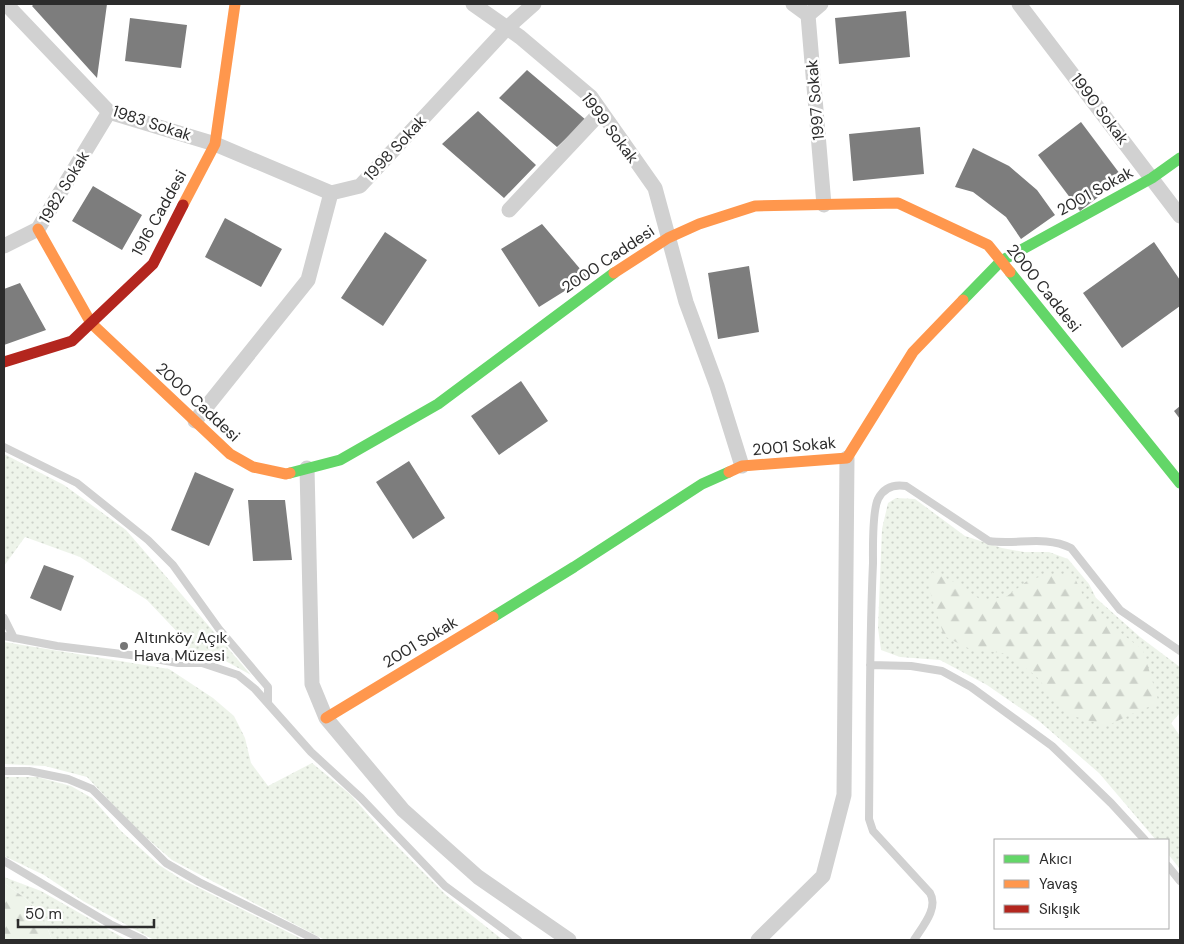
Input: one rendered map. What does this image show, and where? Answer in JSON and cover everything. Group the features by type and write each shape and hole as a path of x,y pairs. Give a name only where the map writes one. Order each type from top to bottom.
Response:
{"street":[{"name":"1983 Sokak","path":"6,4 109,112 215,144 332,193"},
{"name":"1916 Caddesi","path":"4,362 72,341 153,264 215,144 235,4"},
{"name":"1999 Sokak","path":"473,4 507,28 591,98 655,188 686,302 717,386 742,466"},
{"name":"1998 Sokak","path":"332,193 360,186 507,28 534,4"},
{"path":"793,4 808,15 821,4"},
{"name":"1990 Sokak","path":"1019,4 1180,216"},
{"name":"1997 Sokak","path":"808,15 824,204"},
{"name":"1982 Sokak","path":"4,246 38,229 109,112"},
{"path":"509,210 601,112"},
{"name":"2001 Sokak","path":"326,718 574,567 702,484 742,466 848,458 913,352 1001,261 1152,178 1180,158"},
{"path":"194,421 308,280 332,193"},
{"name":"2000 Caddesi","path":"38,229 91,323 230,454 253,467 286,474 340,460 438,404 626,263 668,238 699,224 755,206 898,203 988,245 1180,483"},
{"path":"758,940 823,876 844,795 848,458"},
{"path":"307,468 312,684 326,718 403,810 478,877 569,940"}],"lane":[{"path":"4,447 77,483 148,540 173,565 219,629 268,687 268,702"},
{"path":"914,940 932,910 934,899 873,831 870,820 870,664 874,519 877,500 884,490 895,485 906,486 990,541 1032,540 1060,543 1070,548 1120,610 1180,651"},
{"path":"4,618 14,638"},
{"path":"4,636 58,646 178,663 202,663 238,675 268,702 311,752 361,798 445,886 518,940"},
{"path":"870,664 911,666 942,671 971,687 1052,746 1111,803 1144,839"},
{"path":"4,771 29,771 68,779 92,789 166,863 199,882 316,940"},
{"path":"4,861 110,924 144,940"},
{"path":"1169,867 1180,881"}],"green space":[{"path":"4,454 64,485 126,530 251,675 220,658 184,656 183,638 147,600 80,557 25,537 4,566"},
{"path":"896,498 915,499 965,536 1002,548 1024,552 1049,552 1068,559 1089,584 1096,598 1140,637 1180,667 1180,713 1171,723 1180,736 1180,869 1169,855 1169,839 1155,839 1099,773 1039,721 987,685 940,660 900,657 881,650 878,628 882,529 888,503"},
{"path":"932,572 956,583 981,600 1006,597 1027,581 1048,574 1073,574 1086,602 1143,650 1159,703 1107,726 1073,716 1054,699 1037,677 1008,654 968,648 944,636 929,588"},
{"path":"4,642 169,669 213,698 234,716 245,738 251,763 268,786 312,763 351,795 384,833 446,895 503,940 325,940 172,860 134,827 87,777 45,766 4,764"},
{"path":"4,777 37,777 71,786 92,798 121,831 159,865 181,879 304,940 154,940 83,901 44,875 4,856"},
{"path":"4,877 41,891 127,940 52,940 43,917 25,898 4,883"},
{"path":"4,883 25,898 43,917 52,940 4,940"}],"building":[{"path":"34,4 107,4 97,78 32,6"},
{"path":"906,11 910,57 839,64 835,18"},
{"path":"130,18 187,25 181,68 125,61"},
{"path":"527,70 586,120 557,147 499,98"},
{"path":"478,111 536,165 504,198 442,144"},
{"path":"1081,122 1123,178 1080,211 1038,155"},
{"path":"920,127 924,174 853,181 849,134"},
{"path":"973,148 1009,166 1037,190 1055,215 1021,239 1006,217 973,192 955,187"},
{"path":"93,186 142,215 122,250 72,221"},
{"path":"225,218 282,249 261,287 205,257"},
{"path":"542,224 587,277 539,307 501,249"},
{"path":"385,232 427,260 383,326 341,298"},
{"path":"1154,242 1180,280 1180,306 1122,348 1083,293"},
{"path":"749,266 759,332 718,339 708,273"},
{"path":"20,283 46,330 4,345 4,289"},
{"path":"521,381 548,421 499,455 471,416"},
{"path":"1180,406 1180,419 1174,411"},
{"path":"409,461 445,518 413,539 376,482"},
{"path":"195,472 234,489 209,546 171,530"},
{"path":"248,500 285,500 292,560 253,561"},
{"path":"44,565 74,576 61,611 30,598"}],"traffic: fast":[{"path":"963,300 1001,261 1152,178 1180,158"},
{"path":"1010,272 1180,483"},
{"path":"290,473 340,460 438,404 614,273"},
{"path":"493,617 702,484 729,472"}],"traffic: slow":[{"path":"183,205 215,144 235,4"},
{"path":"614,273 668,238 699,224 755,206 898,203 988,245 1010,272"},
{"path":"38,229 91,323 230,454 253,467 286,474 290,473"},
{"path":"729,472 742,466 847,458 913,352 963,300"},
{"path":"326,718 493,617"}],"traffic: jam":[{"path":"4,362 72,341 153,264 183,205"}],"place":[{"name":"Altınköy Açık Hava Müzesi","path":"124,646"}]}
